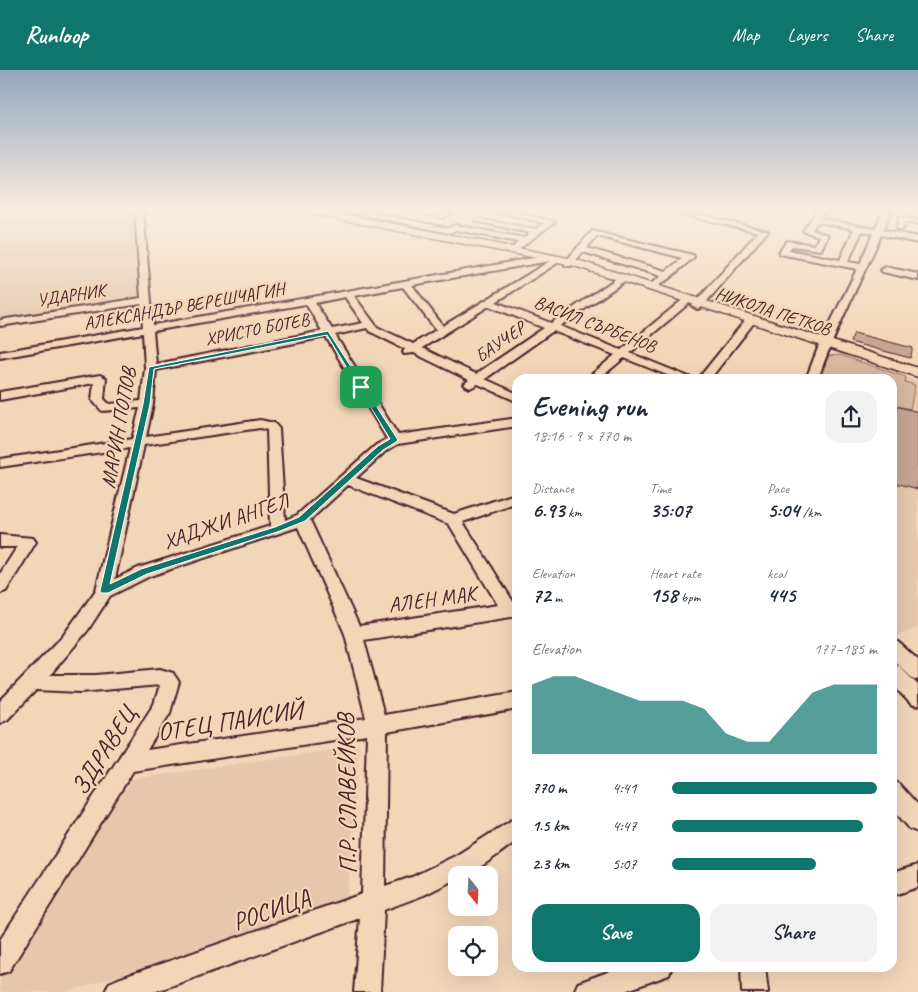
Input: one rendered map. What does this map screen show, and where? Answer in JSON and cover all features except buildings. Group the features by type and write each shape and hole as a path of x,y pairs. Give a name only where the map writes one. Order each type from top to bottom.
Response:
{"main road":[{"name":"НИКОЛА ПЕТКОВ","path":"536,254 565,259 918,378"},
{"name":"НИКОЛА ПЕТКОВ","path":"622,279 660,281 693,303"},
{"name":"НИКОЛА ПЕТКОВ","path":"824,346 918,373"}],"street":[{"name":"МАРИН ПОПОВ","path":"0,714 71,642 104,591 147,404 151,368 142,254"},
{"path":"411,351 571,254"},
{"path":"658,261 667,254"},
{"path":"565,259 660,281 690,257 678,254"},
{"path":"598,374 693,303 742,254"},
{"path":"795,254 863,267"},
{"path":"843,263 847,254"},
{"path":"814,374 824,346 869,254"},
{"name":"АЛЕКСАНДЪР ВЕРЕШЧАГИН","path":"0,355 533,261 543,264 565,259"},
{"path":"886,270 918,272"},
{"name":"БАУЧЕР","path":"474,382 622,279"},
{"path":"406,284 442,331"},
{"path":"348,294 364,326 474,382 512,397"},
{"name":"УДАРНИК","path":"0,323 146,300"},
{"path":"309,301 394,440"},
{"name":"ВАСИЛ СЪРБЕНОВ","path":"489,303 675,374"},
{"path":"708,374 750,322"},
{"name":"ХРИСТО БОТЕВ","path":"151,368 364,326"},
{"path":"0,396 100,378 98,400 106,408 147,404"},
{"path":"474,382 512,407"},
{"name":"ХАДЖИ АНГЕЛ","path":"104,591 144,572 278,529 302,519 381,448 394,440 512,423"},
{"path":"0,463 260,424 270,426 273,429 278,529"},
{"path":"347,480 454,520 512,607"},
{"path":"454,520 512,500"},
{"name":"П.Р. СЛАВЕЙКОВ","path":"302,519 354,634 377,724 372,902 367,992"},
{"path":"0,541 28,542 0,587"},
{"name":"АЛЕН МАК","path":"354,634 512,610"},
{"path":"897,652 918,672"},
{"name":"ЗДРАВЕЦ","path":"0,962 163,707 170,682 160,677 73,685 32,682"},
{"path":"897,677 918,698"},
{"name":"ОТЕЦ ПАИСИЙ","path":"129,762 512,701"},
{"path":"897,797 918,821"},
{"name":"РОСИЦА","path":"118,992 372,902 444,874 465,863 512,831"},
{"path":"897,883 918,876"},
{"path":"587,992 643,972"},
{"path":"753,972 755,992"}],"shaded area":[{"path":"0,254 135,254 144,301 0,323"},
{"path":"840,355 897,374 821,374 828,356"},
{"path":"840,355 897,374 821,374 828,356"},
{"path":"897,374 918,381 918,628 897,635"},
{"path":"897,374 906,377 905,382 915,385 910,409 897,406"},
{"path":"359,746 347,900 68,992 0,992 0,980 132,779"}],"route":[{"path":"328,333 361,387 394,440 381,448 302,519 278,529 144,572 104,591 147,404 151,368 328,333"}]}
